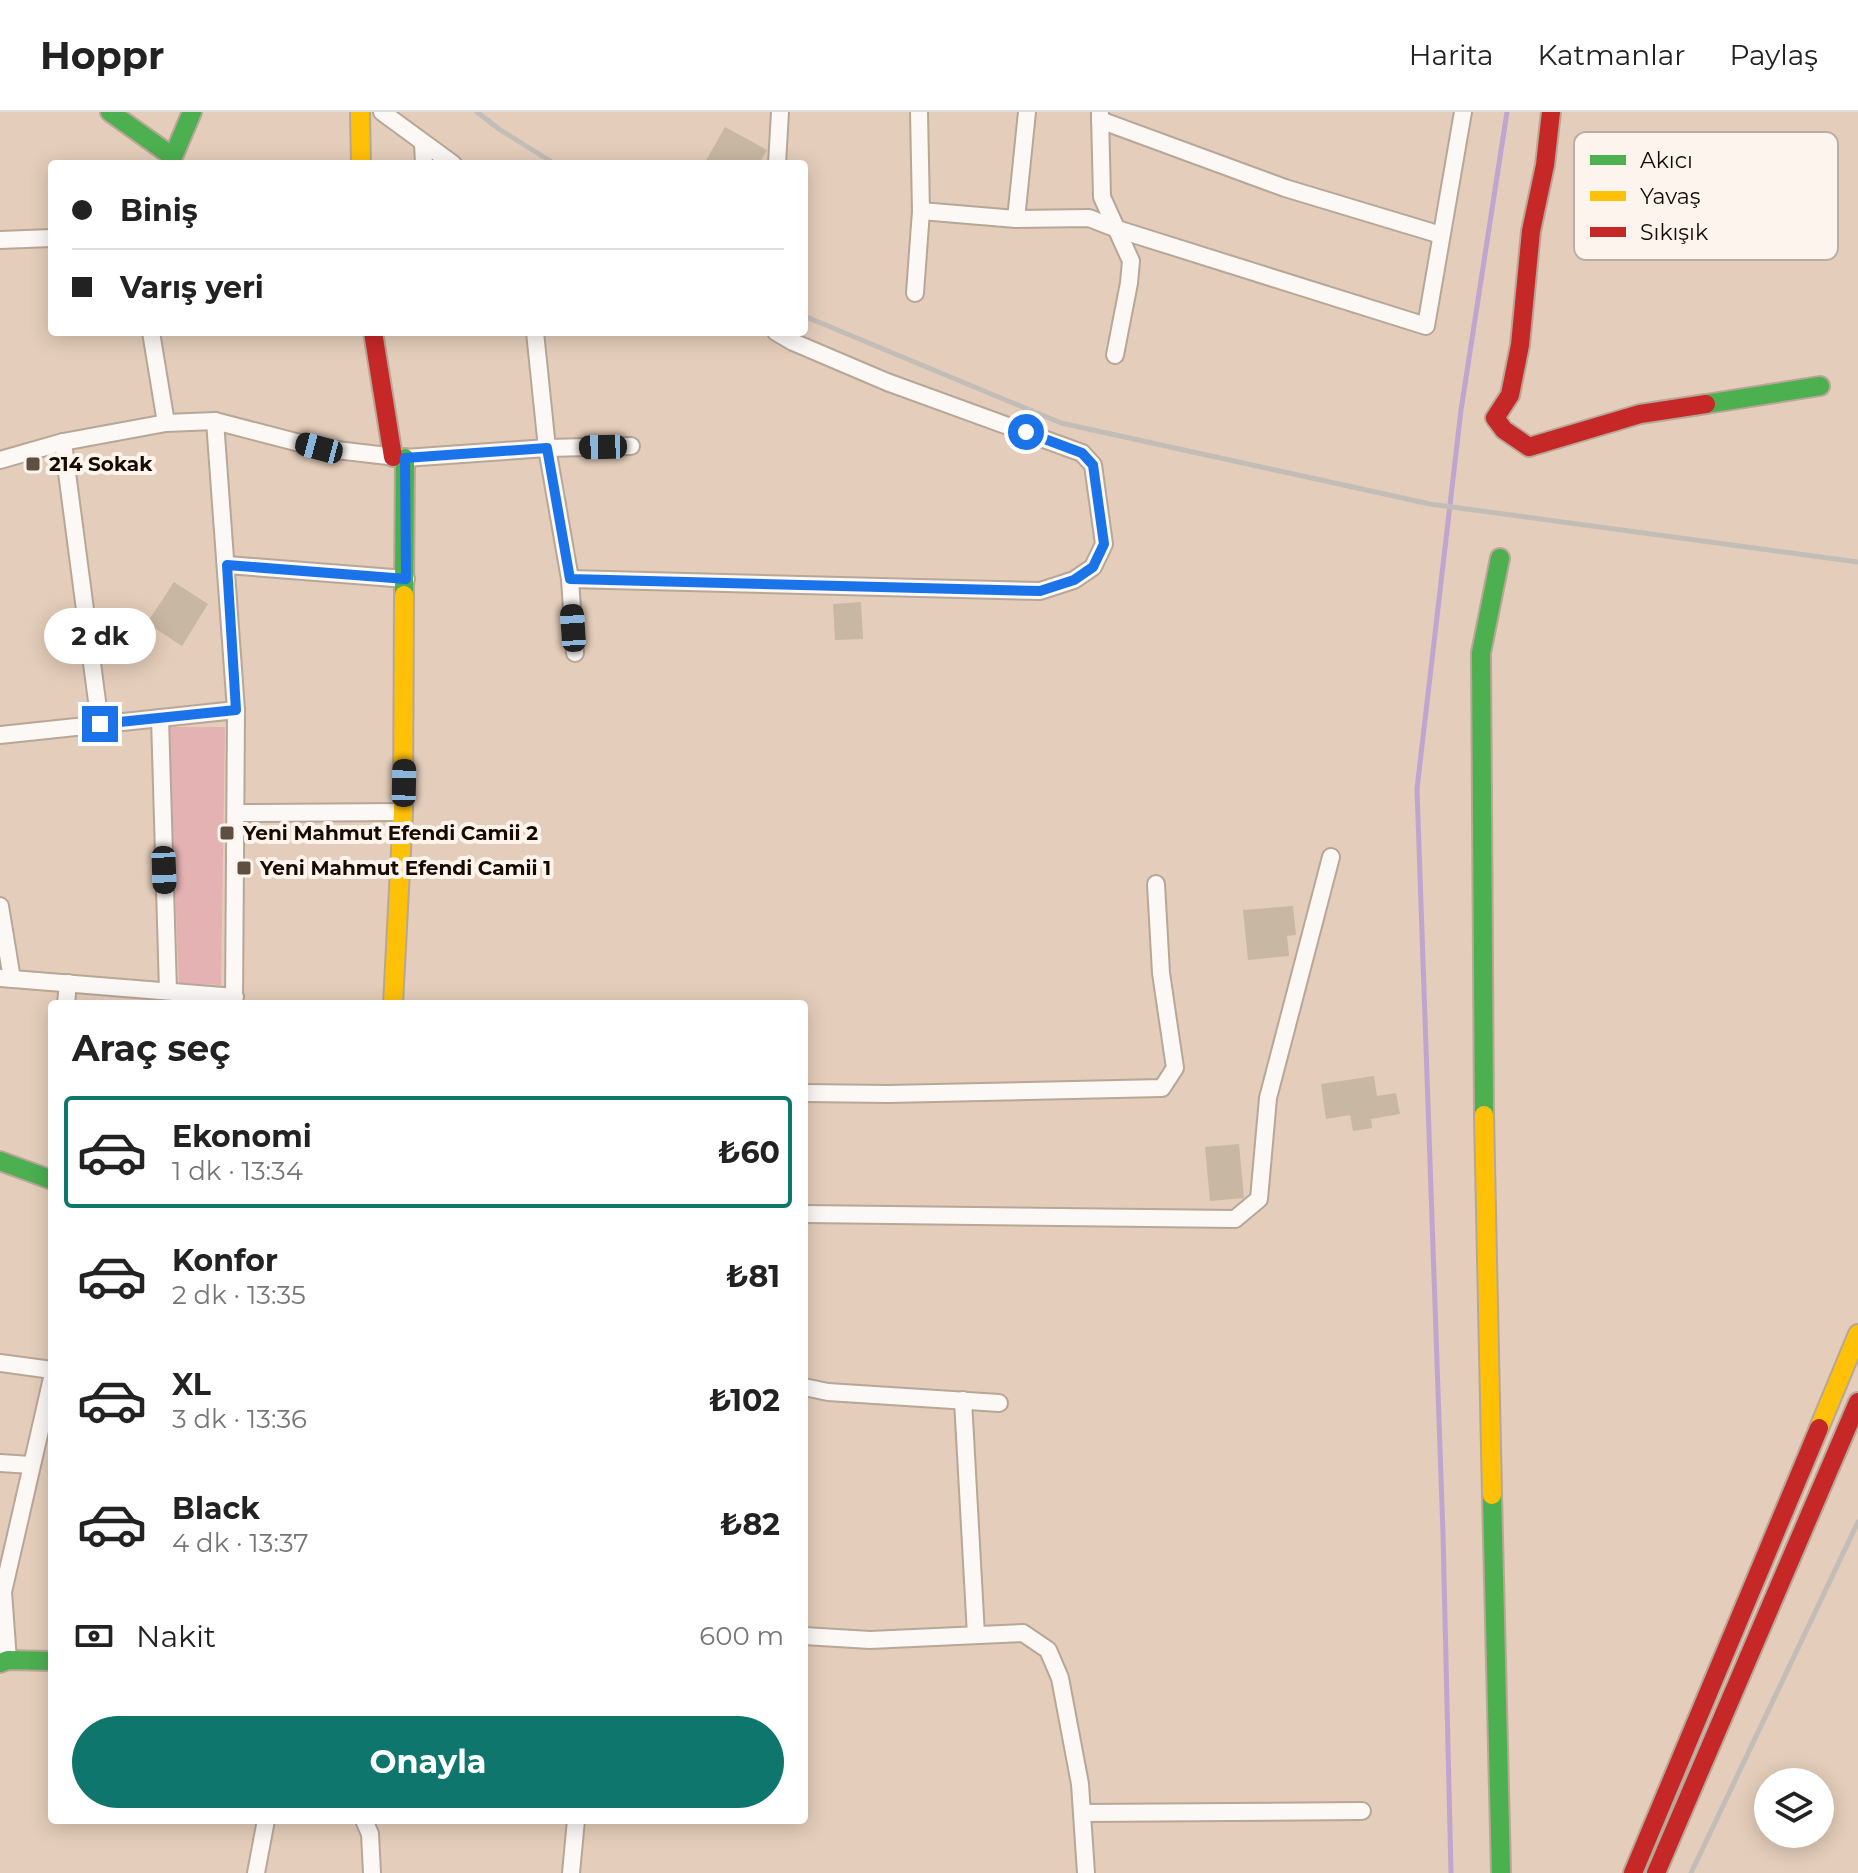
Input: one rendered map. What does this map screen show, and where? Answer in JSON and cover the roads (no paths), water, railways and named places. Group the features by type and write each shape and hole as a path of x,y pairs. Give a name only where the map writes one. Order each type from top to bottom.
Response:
{"main road":[{"path":"110,112 171,160 192,112"},
{"path":"360,112 361,160"},
{"path":"1551,112 1545,165 1531,231 1520,345 1510,395 1495,418 1504,430 1529,447 1640,414 1820,386"},
{"path":"374,336 399,457 406,579 403,812 393,1000"},
{"path":"1500,558 1481,653 1481,669 1485,1203 1501,1873"},
{"path":"0,1161 48,1174"},
{"path":"1633,1873 1858,1334"},
{"path":"1656,1873 1858,1402"},
{"path":"4,1662 48,1661"}],"street":[{"path":"382,112 447,160"},
{"path":"777,160 780,112"},
{"path":"915,293 921,211 919,112"},
{"path":"1016,219 1027,112"},
{"path":"921,211 1016,219 1089,218 1426,326 1463,112"},
{"path":"1115,355 1131,261 1102,197 1100,116 1285,188 1441,235"},
{"path":"423,143 424,160"},
{"path":"0,240 48,238"},
{"path":"152,336 166,423"},
{"path":"535,336 547,448 570,579 575,653"},
{"path":"570,579 1040,591 1074,580 1093,567 1104,544 1093,465 1082,453 887,382 783,336"},
{"path":"215,421 236,710 234,1000"},
{"path":"0,460 63,442 166,423 215,421 319,448 399,457 631,446"},
{"path":"63,442 100,724"},
{"path":"227,565 406,579"},
{"path":"0,735 236,710"},
{"path":"160,718 168,991"},
{"path":"237,813 403,812"},
{"path":"808,1214 1235,1219 1259,1199 1268,1098 1331,857"},
{"path":"808,1093 1162,1088 1175,1068 1161,973 1156,884"},
{"path":"0,906 6,978 168,991 227,1000"},
{"path":"66,1000 68,983"},
{"path":"0,1363 48,1369"},
{"path":"808,1388 828,1392 999,1403"},
{"path":"4,1662 6,1556 48,1395"},
{"path":"963,1400 976,1635"},
{"path":"0,1463 31,1465"},
{"path":"808,1636 870,1640 1023,1633 1048,1650 1060,1678 1080,1784 1086,1873"},
{"path":"1082,1813 1362,1811"},
{"path":"256,1873 265,1824"},
{"path":"366,1824 370,1834 372,1873"},
{"path":"571,1873 576,1824"}],"waterway":[{"path":"1451,1873 1443,1534 1417,789 1461,410 1507,112"}],"railway":[{"path":"477,112 549,160"},
{"path":"808,318 1061,423 1430,504 1858,562"},
{"path":"1691,1873 1858,1522"}],"place":[{"name":"214 Sokak","path":"33,464"},
{"name":"Yeni Mahmut Efendi Camii 2","path":"227,833"},
{"name":"Yeni Mahmut Efendi Camii 1","path":"244,868"}]}
